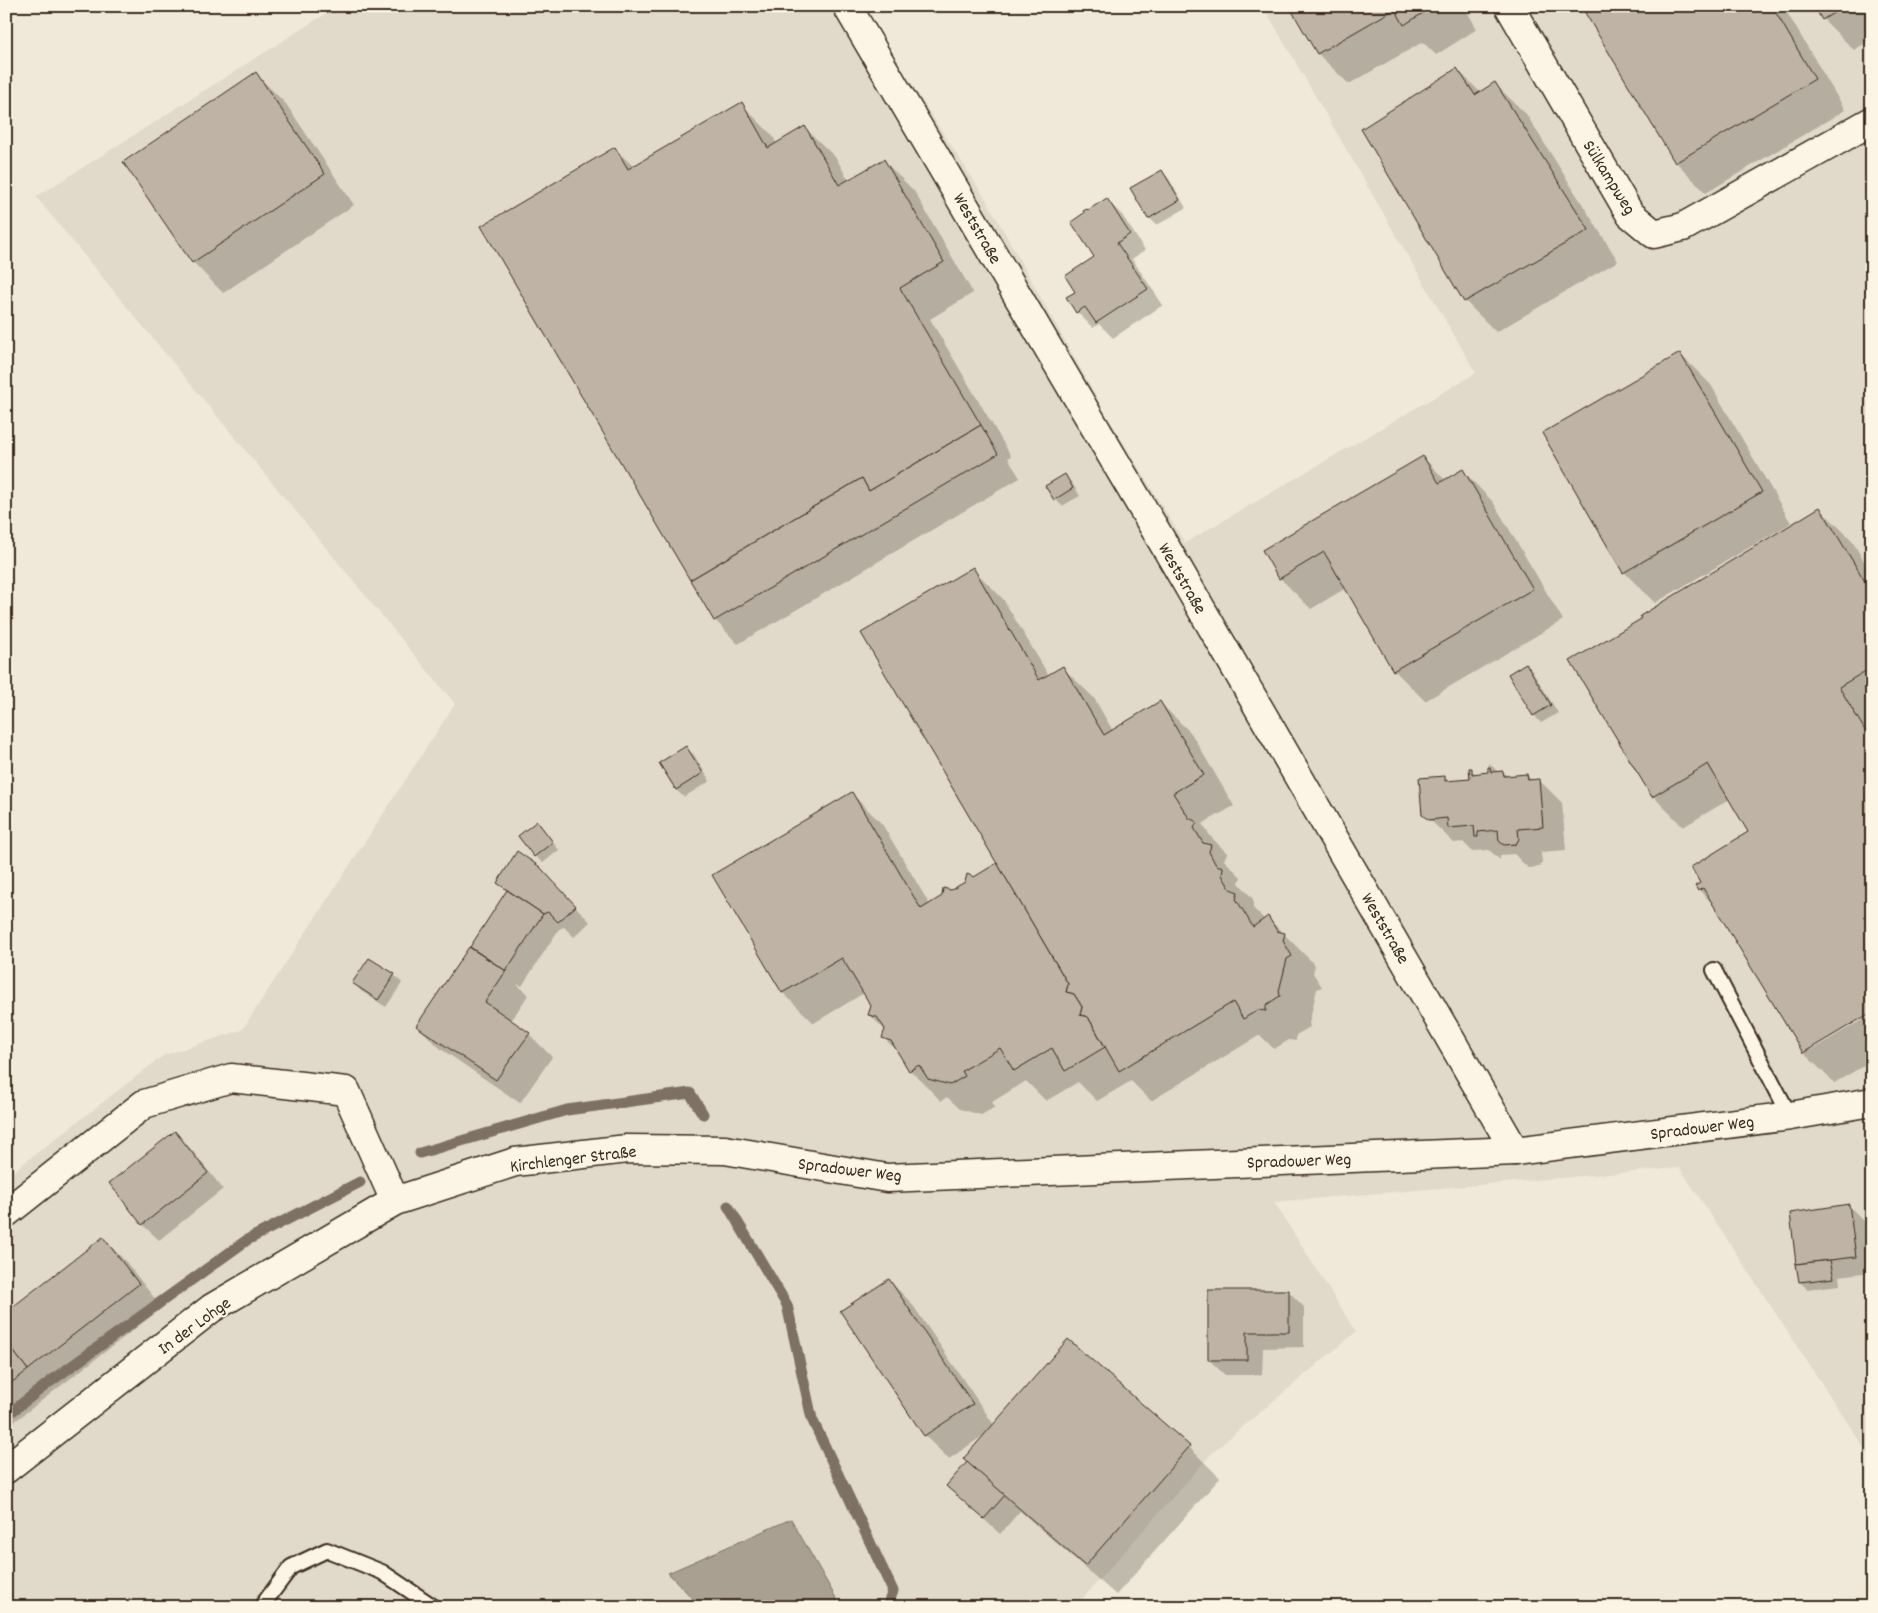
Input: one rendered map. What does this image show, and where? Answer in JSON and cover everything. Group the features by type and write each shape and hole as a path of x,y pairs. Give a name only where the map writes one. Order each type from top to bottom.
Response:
{"street":[{"name":"Weststraße","path":"847,6 1169,553 1515,1151"},
{"name":"Sülkampweg","path":"1509,6 1630,214 1654,234 1683,227 1872,121"},
{"path":"6,1213 144,1104 231,1078 346,1091 395,1202"},
{"name":"Spradower Weg","path":"725,1150 887,1178 1515,1151 1790,1116 1872,1102"},
{"name":"Kirchlenger Straße","path":"395,1202 515,1162 627,1149 725,1150"},
{"name":"In der Lohge","path":"6,1470 212,1308 395,1202"}],"lane":[{"path":"1714,970 1790,1116"},
{"path":"261,1607 291,1567 327,1550 382,1572 434,1607"}],"shaded area":[{"path":"338,6 861,6 987,201 1104,411 1185,543 1476,373 1263,6 1872,6 1872,1460 1680,1168 1274,1202 1356,1332 1214,1451 1075,1607 6,1607 6,1177 164,1055 242,1030 455,704 36,197"},
{"path":"791,1519 841,1607 701,1607 668,1573"}],"building":[{"path":"1289,6 1434,6 1404,25 1395,9 1317,54"},
{"path":"1581,6 1772,6 1815,79 1675,163"},
{"path":"1814,6 1845,6 1822,20"},
{"path":"1457,68 1475,95 1495,82 1589,230 1464,302 1361,129"},
{"path":"256,72 325,174 192,263 123,162"},
{"path":"742,102 768,148 805,126 839,185 884,159 944,262 900,288 981,425 869,491 862,478 690,580 481,226 615,147 628,169"},
{"path":"1162,170 1180,200 1148,219 1130,188"},
{"path":"1107,198 1130,234 1117,243 1148,289 1096,323 1085,307 1076,313 1066,297 1075,292 1065,276 1094,257 1071,222 1084,213 1083,211 1088,210"},
{"path":"1680,353 1762,492 1623,573 1542,433"},
{"path":"981,425 998,454 714,621 690,580 862,478 869,491"},
{"path":"1423,456 1439,483 1463,469 1533,589 1393,671 1324,552 1279,579 1262,550"},
{"path":"1065,474 1073,488 1054,500 1045,486"},
{"path":"1820,507 1872,593 1872,667 1839,687 1872,742 1872,1012 1803,1053 1703,888 1698,891 1695,886 1700,883 1691,867 1748,832 1708,764 1652,797 1570,661 1641,619 1640,616"},
{"path":"973,567 1039,680 1063,666 1104,735 1160,701 1204,775 1173,793 1189,818 1197,822 1194,828 1203,843 1211,845 1209,852 1216,865 1223,867 1222,875 1230,889 1238,892 1236,899 1253,927 1268,916 1277,931 1285,933 1283,941 1292,956 1287,959 1279,991 1280,996 1266,1005 1266,1011 1258,1010 1243,1019 1233,1002 1119,1071 1088,1017 1080,1015 1082,1007 1074,994 1066,992 1068,984 861,633"},
{"path":"1526,663 1551,705 1533,716 1508,674"},
{"path":"686,746 703,773 676,790 659,763"},
{"path":"1488,767 1490,767 1491,772 1503,771 1504,776 1527,774 1528,780 1539,779 1543,827 1518,829 1519,839 1516,844 1504,845 1499,841 1498,830 1478,832 1478,837 1475,837 1474,826 1448,828 1447,818 1429,820 1422,815 1419,778 1445,776 1445,781 1470,779 1469,768 1472,768 1472,774 1488,772"},
{"path":"852,792 921,909 942,896 943,888 951,890 965,882 967,874 974,877 997,863 1068,984 1066,992 1074,994 1082,1007 1080,1015 1088,1017 1105,1047 1065,1071 1052,1048 1014,1071 1000,1048 962,1071 965,1076 950,1085 928,1079 919,1065 909,1071 891,1041 882,1038 885,1029 877,1017 868,1015 871,1006 842,958 782,993 712,875"},
{"path":"537,821 553,842 534,857 518,836"},
{"path":"517,851 540,867 576,906 558,922 548,912 543,914 497,883"},
{"path":"507,890 543,914 506,971 470,947"},
{"path":"469,947 506,971 485,1002 530,1033 496,1080 416,1026"},
{"path":"369,958 395,974 378,1000 352,983"},
{"path":"175,1131 208,1173 142,1225 109,1183"},
{"path":"1849,1204 1856,1257 1796,1264 1790,1213"},
{"path":"103,1237 139,1284 28,1370 6,1342 6,1312"},
{"path":"1830,1260 1834,1278 1799,1282 1796,1264"},
{"path":"889,1279 973,1404 924,1436 840,1311"},
{"path":"1208,1290 1289,1290 1289,1332 1247,1332 1247,1360 1208,1360"},
{"path":"1068,1339 1190,1446 1085,1566 963,1459"},
{"path":"6,1342 28,1370 6,1387"},
{"path":"967,1462 1005,1495 984,1519 946,1486"}],"waterway":[{"path":"420,1153 567,1110 690,1093 703,1114"},
{"path":"6,1416 51,1381 247,1240 360,1182"},
{"path":"728,1206 787,1305 812,1419 893,1591 887,1607"}]}
